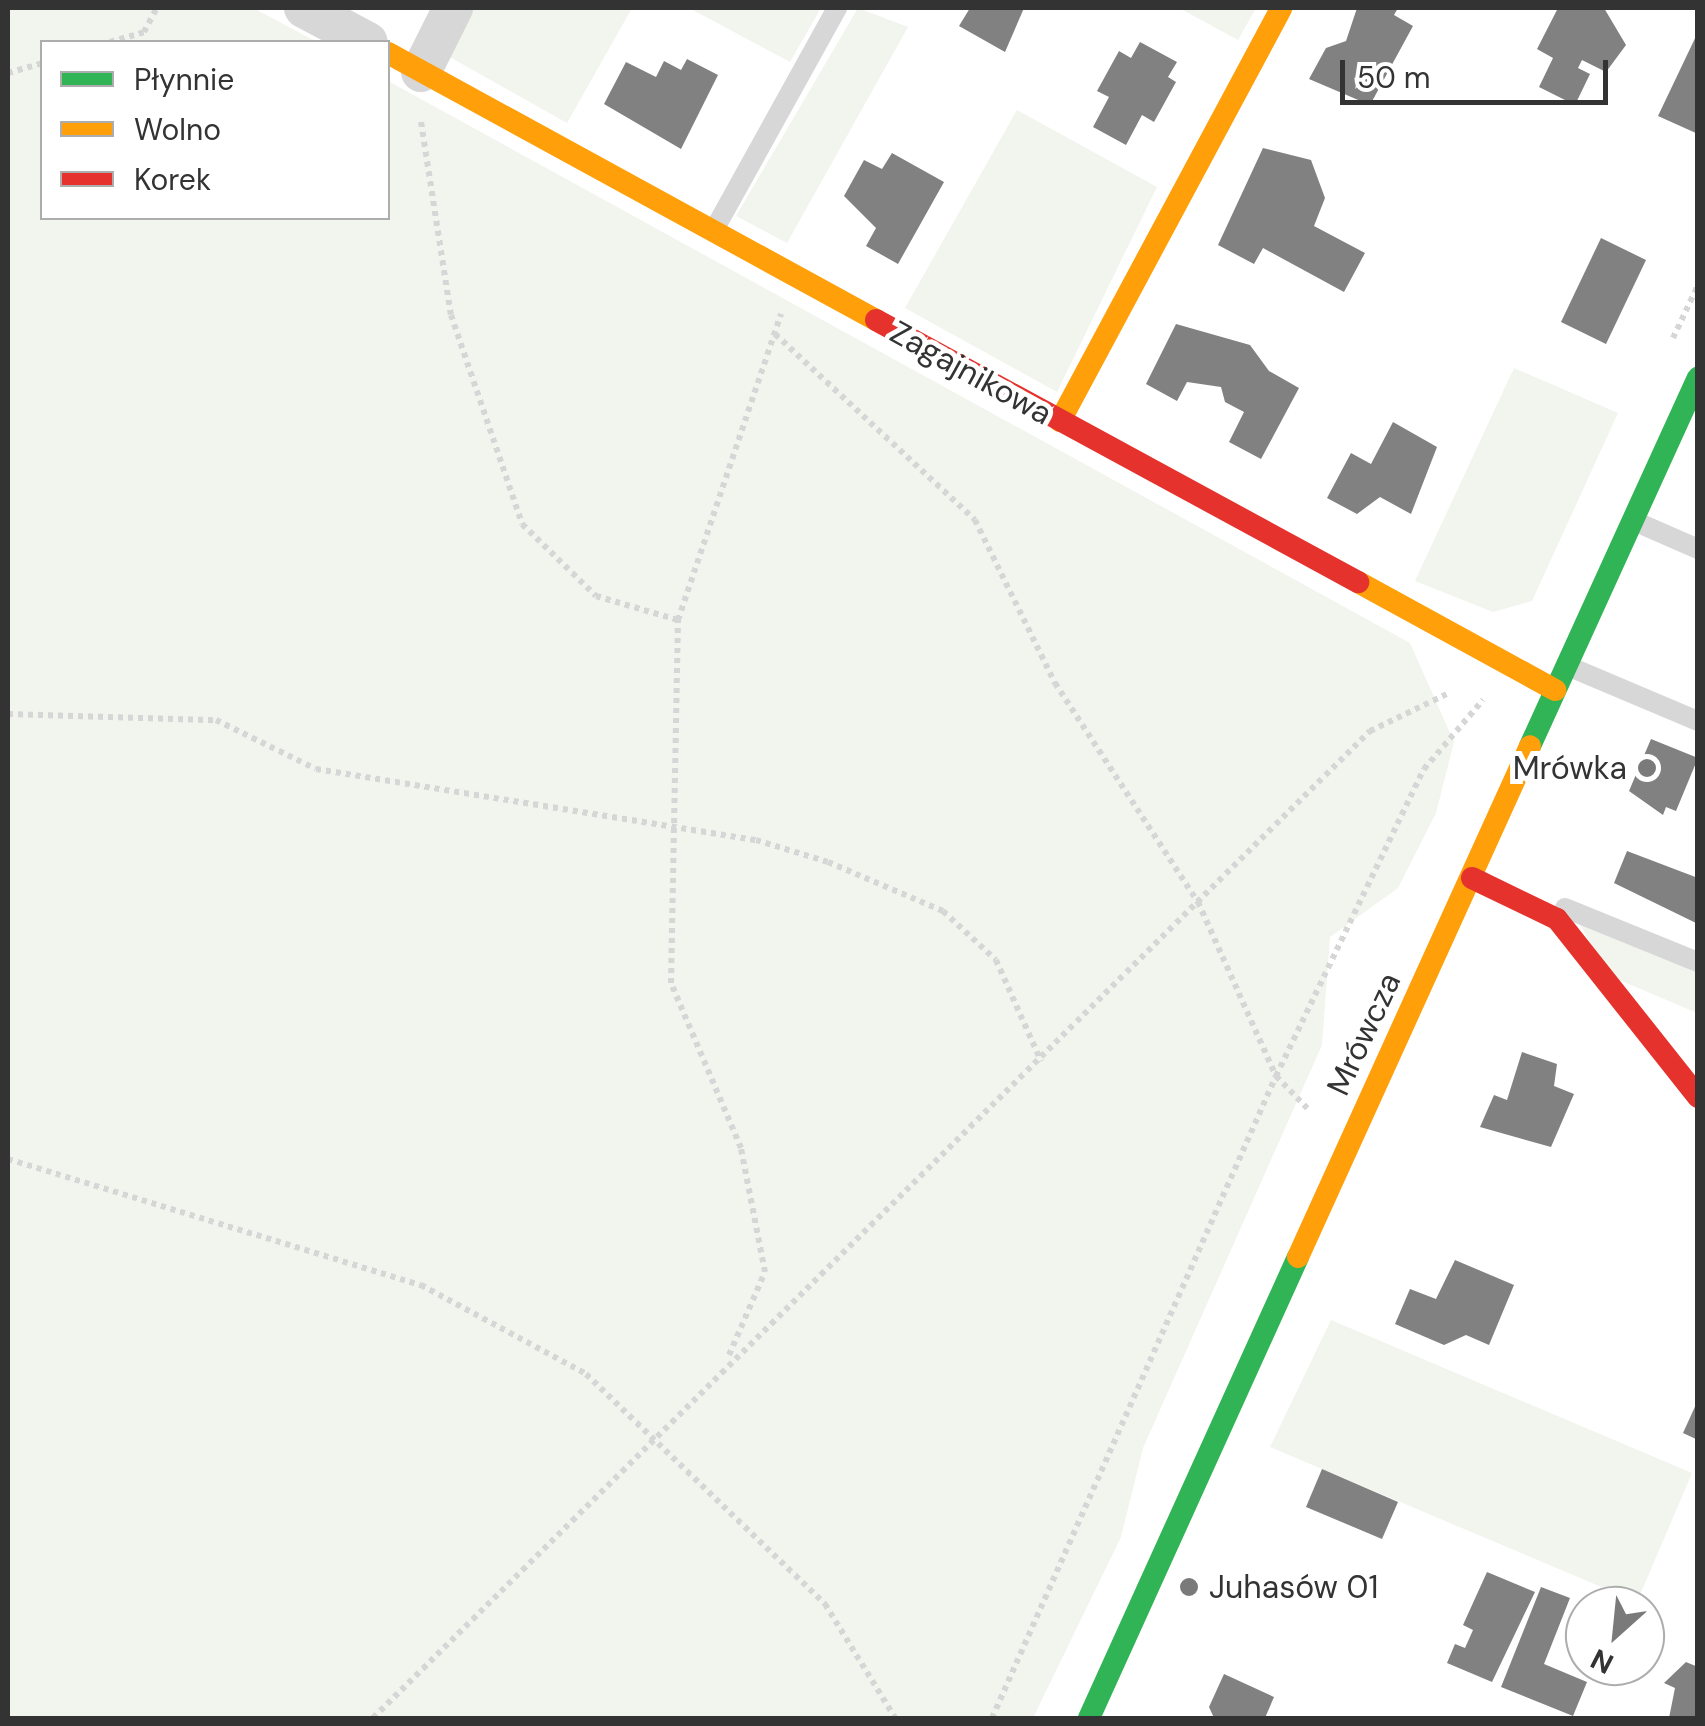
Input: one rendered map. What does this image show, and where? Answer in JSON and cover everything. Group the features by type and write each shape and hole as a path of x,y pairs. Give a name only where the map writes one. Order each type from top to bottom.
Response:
{"street":[{"path":"304,8 364,40"},
{"path":"404,63 452,8"},
{"path":"1060,421 1281,8"},
{"name":"Zagajnikowa","path":"404,63 1555,690"},
{"name":"Mrówcza","path":"1089,1718 1698,377"},
{"path":"1472,878 1542,906 1698,1097"}],"lane":[{"path":"713,232 837,8"},
{"path":"1674,428 1698,436"},
{"path":"1633,520 1698,550"},
{"path":"1566,666 1698,721"},
{"path":"1542,906 1580,912 1698,962"}],"path":[{"path":"117,40 144,32 157,8"},
{"path":"404,63 416,104 451,316 522,524 596,596 678,620"},
{"path":"8,74 40,64"},
{"path":"776,334 975,520 1055,683 1198,902 1276,1076 1309,1110"},
{"path":"726,1360 765,1272 741,1148 671,983 680,833 678,620 768,360"},
{"path":"992,1718 1276,1076 1424,769 1464,716 1520,670"},
{"path":"373,1718 652,1442 726,1360 1041,1061 1370,731 1447,694"},
{"path":"8,714 216,720 316,768 828,862 944,911 996,960 1041,1061"},
{"path":"8,1158 422,1285 586,1374 652,1442 826,1604 895,1718"}],"shaded area":[{"path":"8,8 253,8 313,40 40,40 40,220 390,220 390,82 1410,643 1454,742 1436,813 1398,888 1330,937 1322,1045 1143,1448 1121,1537 1033,1718 8,1718"},
{"path":"470,8 632,8 567,123 448,56"},
{"path":"689,8 821,8 790,62"},
{"path":"858,8 908,27 787,243 736,216"},
{"path":"1179,8 1256,8 1238,40"},
{"path":"1017,110 1157,187 1057,392 905,308"},
{"path":"1514,368 1618,413 1532,601 1493,612 1415,581"},
{"path":"1577,920 1697,971 1697,1013 1610,976"},
{"path":"1331,1320 1692,1473 1644,1586 1599,1586 1270,1447"}],"building":[{"path":"970,8 1024,8 1005,52 959,26"},
{"path":"1357,8 1398,8 1394,15 1413,26 1370,105 1309,79 1326,48 1346,41"},
{"path":"1558,8 1604,8 1626,45 1606,72 1582,60 1578,68 1590,74 1575,105 1539,87 1553,58 1537,49"},
{"path":"1698,32 1698,134 1658,116"},
{"path":"1140,42 1177,62 1168,77 1176,82 1154,122 1142,115 1126,145 1093,127 1109,97 1097,91 1119,51 1131,58"},
{"path":"687,59 718,75 681,149 604,104 626,62 656,77 664,61 681,70"},
{"path":"1263,148 1311,160 1325,198 1314,226 1365,253 1344,292 1263,248 1254,264 1218,245"},
{"path":"892,153 944,182 898,264 866,246 876,228 844,196 864,160 882,169"},
{"path":"1601,238 1646,260 1606,344 1561,322"},
{"path":"1176,324 1250,345 1269,371 1299,388 1261,459 1229,442 1244,412 1225,402 1221,387 1187,382 1177,401 1146,384"},
{"path":"1393,422 1437,447 1411,514 1380,497 1357,514 1327,498 1351,453 1371,464"},
{"path":"1651,739 1698,758 1676,811 1666,807 1663,815 1629,791"},
{"path":"1627,851 1698,878 1698,924 1614,883"},
{"path":"1522,1052 1557,1064 1554,1086 1574,1094 1551,1147 1480,1127 1494,1095 1507,1100"},
{"path":"1455,1260 1514,1285 1489,1345 1466,1335 1444,1345 1395,1324 1410,1289 1436,1299"},
{"path":"1698,1400 1698,1440 1683,1433"},
{"path":"1322,1469 1398,1502 1382,1539 1306,1507"},
{"path":"1487,1572 1535,1592 1492,1682 1447,1663 1455,1644 1465,1648 1473,1630 1463,1625"},
{"path":"1541,1587 1565,1596 1565,1611 1544,1664 1565,1673 1565,1686 1585,1686 1573,1716 1501,1687"},
{"path":"1686,1662 1698,1667 1698,1718 1669,1718 1675,1688 1665,1682"},
{"path":"1224,1674 1274,1697 1265,1718 1214,1718 1209,1707"}],"traffic: fast":[{"path":"1530,746 1698,377"},
{"path":"1089,1718 1298,1257"}],"traffic: slow":[{"path":"1060,421 1281,8"},
{"path":"390,54 876,320"},
{"path":"1358,582 1555,690"},
{"path":"1298,1257 1530,746"}],"traffic: jam":[{"path":"876,320 1358,582"},
{"path":"1472,878 1557,919 1698,1097"}],"place":[{"name":"Mrówka","path":"1647,768"},
{"name":"Juhasów 01","path":"1189,1587"}]}
